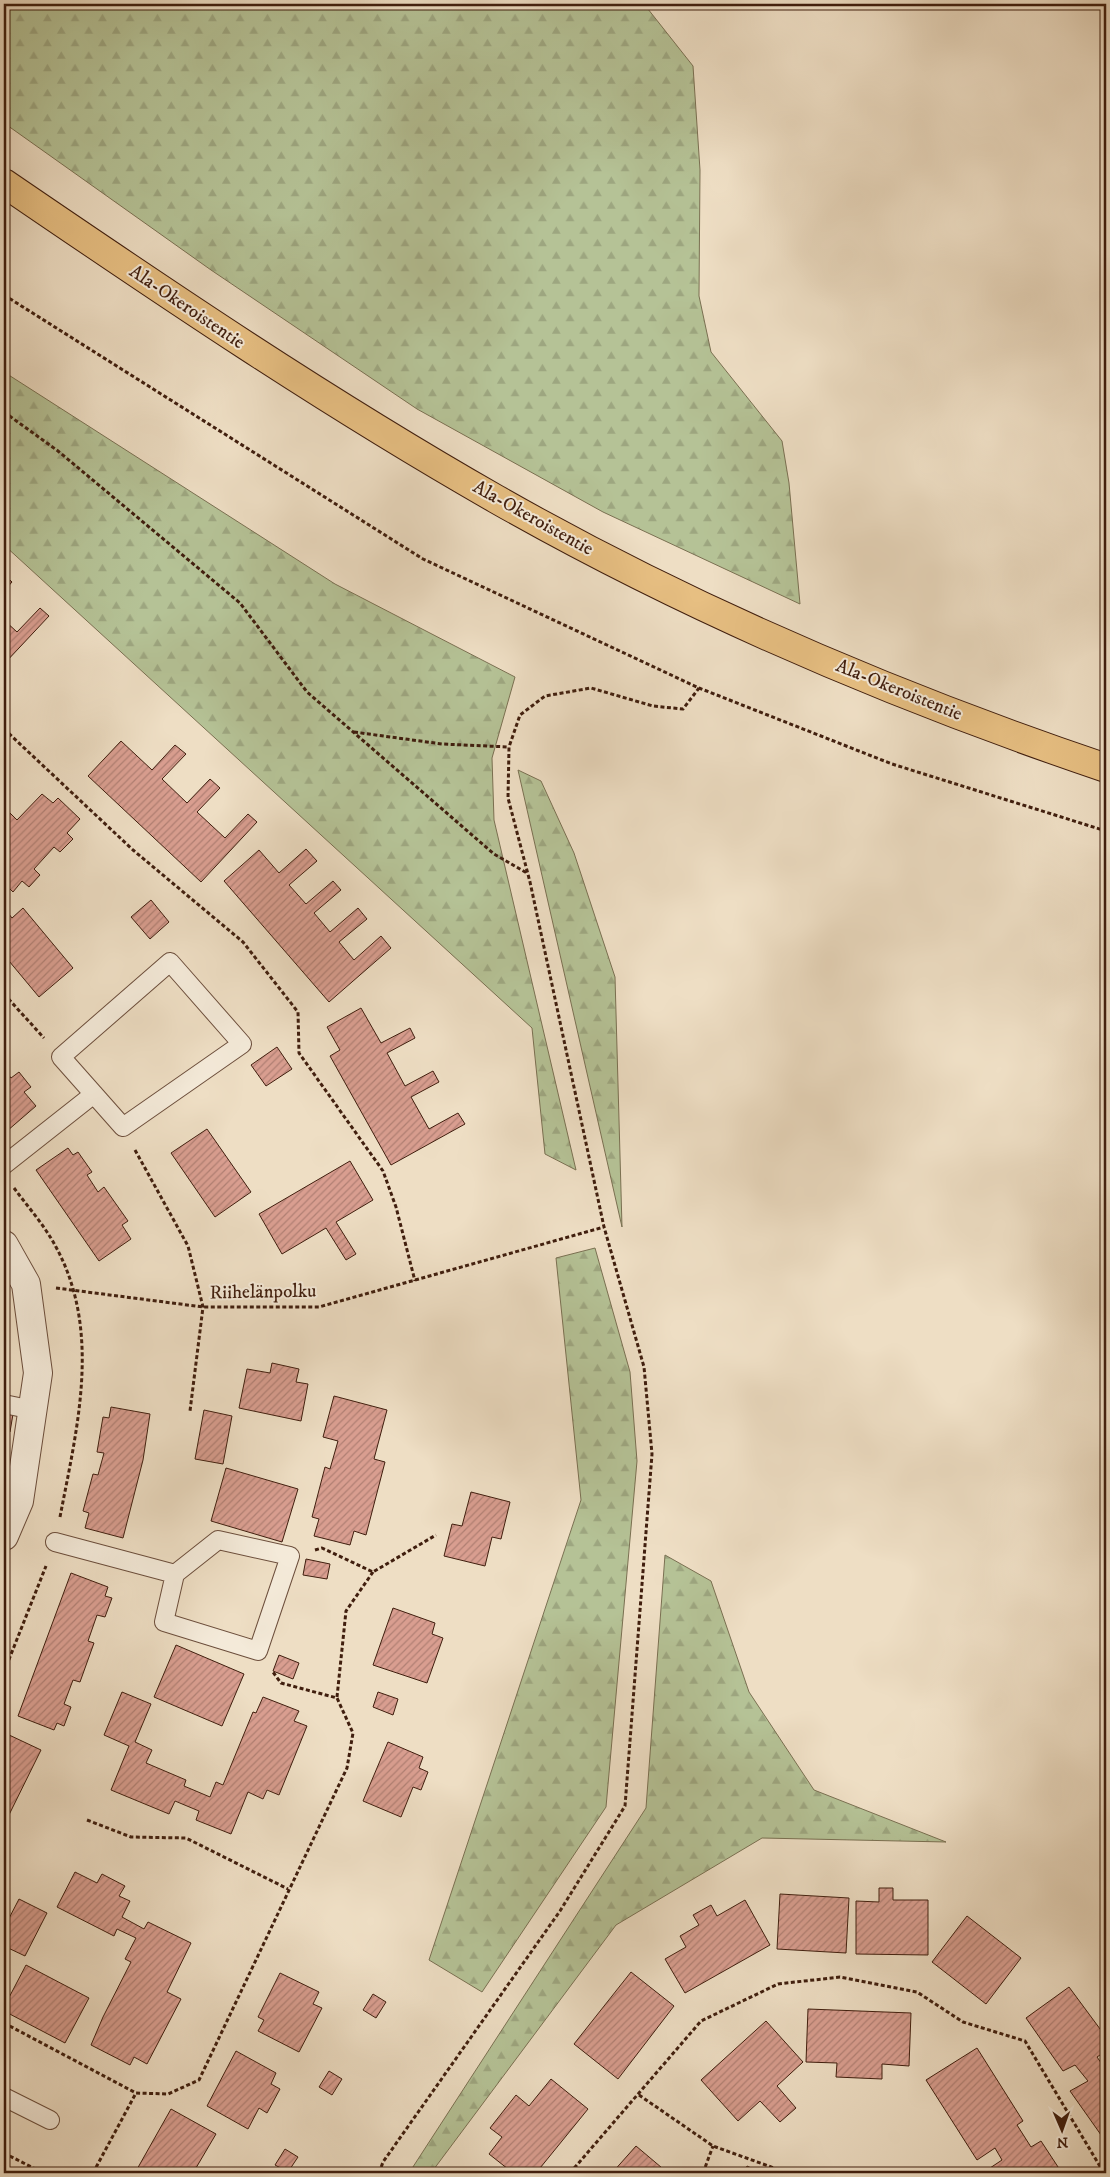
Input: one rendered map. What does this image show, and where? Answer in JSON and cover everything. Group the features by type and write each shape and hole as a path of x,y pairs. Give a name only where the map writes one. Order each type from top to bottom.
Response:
{"main road":[{"name":"Ala-Okeroistentie","path":"4,183 322,396 498,500 578,544 652,582 815,656 983,725 1106,768"}],"street":[{"path":"4,1245 26,1284 38,1373 20,1501 4,1536"}],"lane":[{"path":"170,962 242,1044 123,1127 61,1057 170,962"},
{"path":"4,1165 94,1094"},
{"path":"4,1404 32,1410"},
{"path":"218,1540 290,1556 258,1651 164,1622 175,1574 218,1540"},
{"path":"55,1542 175,1574"},
{"path":"4,2097 50,2120"}],"path":[{"path":"4,295 423,559 699,688 892,764 1106,831"},
{"path":"4,412 58,451 240,603 306,692 494,854 528,873"},
{"path":"379,2173 383,2162 560,1911 625,1806 652,1454 644,1367 604,1227 528,873 508,798 510,747 520,715 545,696 591,688 653,706 683,709 699,688"},
{"path":"4,728 133,850 243,942 298,1012 299,1053 383,1171 396,1207 415,1281"},
{"path":"354,732 442,744 510,747"},
{"path":"4,994 61,1057"},
{"path":"123,1127 188,1246 203,1307 190,1411"},
{"name":"Riihelänpolku","path":"26,1284 203,1307 319,1307 604,1227"},
{"path":"4,2023 136,2093 168,2094 199,2080 347,1768 353,1733 337,1698 346,1611 374,1572 436,1535"},
{"path":"290,1556 322,1548 374,1572"},
{"path":"258,1651 281,1683 337,1698"},
{"path":"87,1820 131,1837 186,1838 288,1889"},
{"path":"570,2173 701,2021 778,1984 840,1977 917,1992 963,2022 1025,2041 1104,2173"},
{"path":"93,2173 136,2093"},
{"path":"639,2095 713,2146 788,2173"},
{"path":"703,2173 713,2146"},
{"path":"4,2153 43,2173"}],"green space":[{"path":"4,4 644,4 693,66 700,170 699,296 711,352 782,441 789,483 800,604 603,512 417,409 211,270 4,123"},
{"path":"4,372 335,584 515,677 492,758 494,820 576,1170 545,1154 532,1028 4,545"},
{"path":"518,770 541,781 574,853 615,977 622,1227"},
{"path":"595,1248 630,1372 637,1461 606,1807 482,1992 429,1960 581,1500 556,1258"},
{"path":"665,1555 711,1581 749,1692 814,1790 946,1842 762,1838 616,1925 431,2173 409,2173 646,1808"}],"building":[{"path":"4,574 12,582 4,591"},
{"path":"40,608 49,616 4,664 4,620 17,632"},
{"path":"121,741 152,770 175,745 186,754 162,779 187,803 210,779 220,788 197,812 225,838 248,814 257,822 201,882 88,776"},
{"path":"42,794 53,803 58,798 80,819 67,833 73,839 60,852 54,847 34,869 40,875 29,887 22,881 13,892 4,883 4,832 9,827 4,822 4,807 17,820"},
{"path":"306,849 317,861 289,885 306,904 333,881 341,890 314,913 330,932 358,908 367,919 339,942 354,960 381,936 391,948 329,1002 224,881 259,850 279,873"},
{"path":"151,900 169,922 150,939 131,917"},
{"path":"23,908 73,968 39,997 4,955 4,916 8,913 12,918"},
{"path":"361,1008 381,1043 410,1028 415,1038 387,1053 405,1086 433,1071 439,1082 411,1097 429,1129 458,1113 465,1124 391,1165 330,1056 340,1050 327,1027"},
{"path":"277,1047 292,1069 266,1086 251,1065"},
{"path":"4,1069 11,1078 19,1072 31,1087 24,1092 36,1106 7,1131 4,1127"},
{"path":"207,1129 251,1192 215,1217 171,1153"},
{"path":"68,1148 73,1155 78,1152 92,1172 87,1175 98,1192 104,1187 128,1221 122,1225 131,1239 99,1261 36,1170"},
{"path":"350,1161 373,1200 336,1222 356,1254 346,1260 326,1228 282,1254 259,1214"},
{"path":"272,1363 299,1369 296,1382 308,1384 301,1421 239,1408 247,1369 270,1373"},
{"path":"334,1396 387,1410 374,1459 385,1462 366,1535 354,1531 350,1545 314,1536 319,1519 312,1517 325,1467 330,1469 338,1441 323,1437"},
{"path":"111,1407 150,1414 143,1460 123,1538 85,1528 89,1513 83,1511 93,1474 98,1475 104,1453 97,1452 103,1417 109,1418"},
{"path":"204,1410 232,1416 223,1464 195,1459"},
{"path":"4,1412 13,1414 10,1432 4,1431"},
{"path":"226,1468 298,1489 282,1542 211,1521"},
{"path":"471,1492 510,1502 501,1539 492,1537 485,1566 444,1556 452,1524 462,1526"},
{"path":"306,1559 330,1564 327,1579 303,1575"},
{"path":"71,1573 108,1587 105,1596 112,1598 105,1617 97,1615 88,1641 94,1643 80,1682 73,1680 64,1704 71,1707 64,1726 57,1723 54,1730 18,1716"},
{"path":"393,1608 435,1623 432,1634 443,1638 427,1683 373,1665"},
{"path":"176,1645 244,1674 222,1726 154,1697"},
{"path":"279,1655 299,1663 293,1679 273,1671"},
{"path":"122,1692 151,1704 135,1742 152,1750 146,1763 186,1780 184,1786 210,1797 216,1782 223,1785 253,1712 256,1713 263,1697 299,1711 294,1721 307,1726 279,1795 267,1790 263,1799 248,1792 231,1834 196,1820 199,1811 175,1801 169,1814 111,1790 129,1746 104,1735"},
{"path":"378,1692 398,1699 393,1715 373,1707"},
{"path":"7,1734 41,1750 4,1825 4,1741"},
{"path":"388,1742 423,1757 419,1768 428,1772 421,1790 413,1787 401,1817 363,1801"},
{"path":"75,1872 97,1883 102,1874 125,1886 119,1896 130,1901 122,1917 144,1929 148,1922 191,1943 167,1992 181,1999 147,2064 134,2057 130,2065 91,2045 131,1962 125,1959 136,1938 117,1929 114,1936 57,1907"},
{"path":"879,1888 893,1888 893,1900 928,1900 928,1955 856,1954 856,1901 879,1902"},
{"path":"780,1894 849,1898 846,1953 777,1949"},
{"path":"19,1899 47,1913 25,1956 4,1946 4,1928"},
{"path":"745,1900 770,1945 685,1993 665,1959 686,1947 680,1936 699,1925 693,1915 711,1905 717,1916"},
{"path":"967,1916 1021,1958 986,2004 932,1962"},
{"path":"26,1965 89,1998 65,2043 4,2011 4,2007"},
{"path":"631,1972 674,2006 618,2079 574,2044"},
{"path":"280,1973 319,1992 313,2004 322,2008 299,2052 258,2031 264,2020 258,2017"},
{"path":"1069,1987 1106,2037 1106,2051 1097,2057 1106,2070 1106,2142 1070,2091 1088,2081 1075,2065 1063,2071 1026,2018"},
{"path":"373,1994 386,2002 376,2018 363,2010"},
{"path":"808,2009 911,2013 909,2066 882,2064 882,2079 836,2077 837,2063 806,2062"},
{"path":"766,2021 803,2062 777,2086 796,2108 780,2122 760,2101 738,2121 701,2080"},
{"path":"977,2048 1023,2121 1017,2125 1031,2147 1041,2141 1062,2173 984,2172 1002,2160 995,2148 977,2160 926,2080"},
{"path":"236,2051 276,2073 271,2084 280,2089 267,2113 259,2108 248,2129 207,2106"},
{"path":"329,2071 342,2079 332,2095 319,2087"},
{"path":"551,2079 588,2109 536,2173 513,2173 489,2154 502,2137 490,2128 516,2095 529,2106"},
{"path":"171,2109 216,2134 193,2173 141,2173 136,2171"},
{"path":"636,2146 668,2173 612,2173"},
{"path":"285,2149 298,2157 288,2172 275,2165"},
{"path":"747,2166 762,2173 744,2173"}]}
